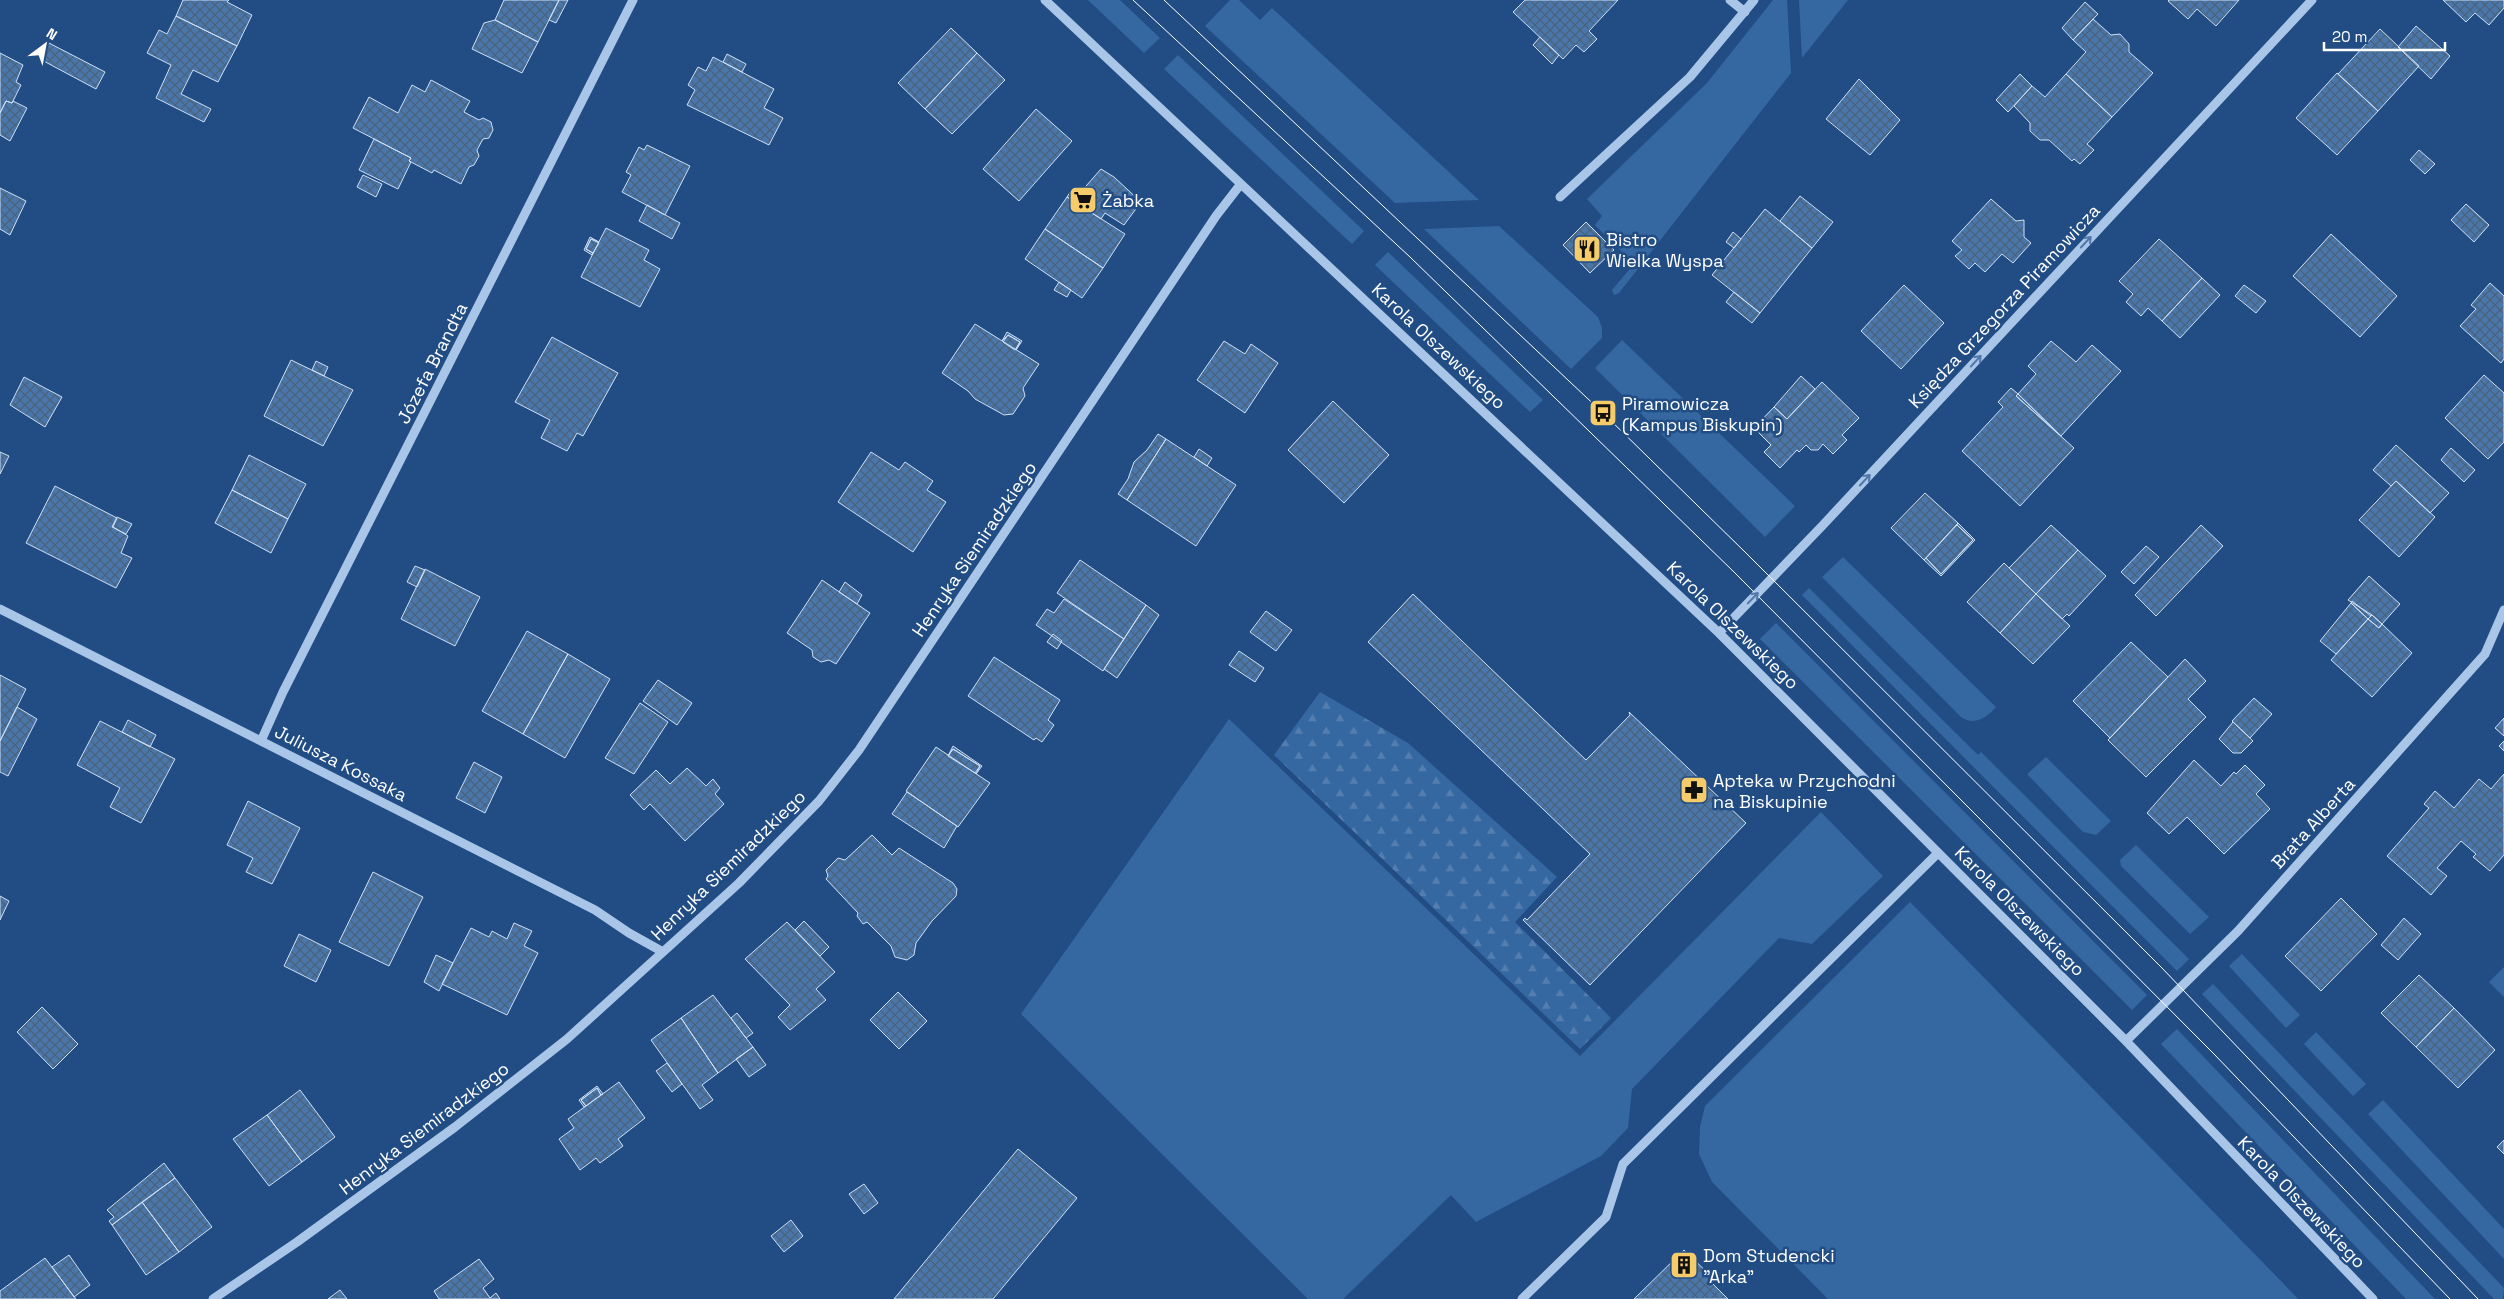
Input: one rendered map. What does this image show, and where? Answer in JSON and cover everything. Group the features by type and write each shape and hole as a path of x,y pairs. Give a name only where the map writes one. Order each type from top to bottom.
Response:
{"street":[{"name":"Józefa Brandta","path":"261,741 292,674 633,0"},
{"name":"Karola Olszewskiego","path":"1045,0 1719,633 2126,1040 2373,1299"},
{"path":"1730,0 1745,12"},
{"path":"1560,197 1690,76 1754,0"},
{"name":"Księdza Grzegorza Piramowicza","path":"1719,633 2312,0"},
{"name":"Henryka Siemiradzkiego","path":"213,1299 297,1242 455,1127 567,1039 739,883 819,801 859,750 1216,216 1240,185"},
{"name":"Juliusza Kossaka","path":"0,609 595,910 629,933 663,952"},
{"name":"Brata Alberta","path":"2126,1040 2238,931 2485,654 2504,610"},
{"path":"1522,1299 1606,1217 1623,1164 1938,853"}],"green space":[{"path":"1088,0 1120,0 1160,38 1144,53"},
{"path":"1230,0 1239,0 1260,20 1272,8 1479,200 1395,203 1205,26"},
{"path":"1773,0 1787,0 1791,73 1619,293 1614,295 1612,290 1634,264 1595,225 1602,216 1587,199 1707,83"},
{"path":"1799,0 1848,0 1802,58"},
{"path":"1178,55 1364,231 1352,244 1164,69"},
{"path":"1499,226 1598,317 1602,328 1602,338 1571,369 1424,229"},
{"path":"1388,252 1543,400 1530,412 1375,265"},
{"path":"1622,340 1795,506 1765,537 1595,368"},
{"path":"1843,557 1996,707 1992,711 1976,721 1966,720 1961,717 1822,577"},
{"path":"1809,588 1978,755 1981,752 2189,959 2177,971 1802,595"},
{"path":"1776,623 2147,995 2132,1010 1760,639"},
{"path":"1320,692 1408,743 1557,877 1515,922 1611,1018 1580,1049 1274,755"},
{"path":"1229,719 1580,1056 1821,812 1883,876 1812,944 1779,938 1632,1089 1628,1128 1601,1156 1476,1222 1451,1195 1343,1299 1308,1299 1021,1014"},
{"path":"2046,757 2111,821 2096,835 2083,832 2027,774"},
{"path":"2136,845 2209,917 2190,934 2121,866 2120,860"},
{"path":"1910,902 2298,1299 1828,1299 1712,1182 1699,1154 1700,1127 1705,1106"},
{"path":"2242,954 2300,1015 2286,1028 2229,966"},
{"path":"2504,967 2504,997 2489,982"},
{"path":"2213,984 2504,1288 2503,1299 2494,1299 2202,994"},
{"path":"2177,1029 2435,1299 2406,1299 2161,1044"},
{"path":"2316,1032 2366,1084 2353,1096 2304,1044"},
{"path":"2383,1100 2504,1229 2504,1259 2368,1114"}],"building":[{"path":"183,0 229,0 227,2 252,15 237,46 176,16"},
{"path":"504,0 559,0 538,42 495,20"},
{"path":"559,0 568,0 556,23 549,20"},
{"path":"1525,0 1618,0 1589,31 1597,39 1584,52 1576,45 1563,59 1513,12"},
{"path":"2169,0 2239,0 2216,26 2197,9 2188,19"},
{"path":"2443,0 2504,0 2504,8 2489,25 2475,13 2466,22"},
{"path":"2085,2 2098,14 2073,40 2062,28"},
{"path":"176,16 237,46 218,82 193,70 181,94 211,109 204,122 156,98 171,65 147,53 159,30 167,34"},
{"path":"2093,19 2111,35 2120,34 2129,44 2129,52 2153,73 2112,117 2066,74 2086,52 2073,40"},
{"path":"495,20 538,42 522,73 472,49 484,23"},
{"path":"2416,26 2450,56 2431,79 2398,47"},
{"path":"951,28 977,53 925,109 898,83"},
{"path":"2380,29 2419,66 2378,111 2338,74"},
{"path":"1540,37 1559,55 1552,64 1533,45"},
{"path":"47,42 105,72 96,89 38,58"},
{"path":"0,53 23,65 16,82 21,85 12,103 6,101 0,113"},
{"path":"977,53 1005,80 952,134 925,109"},
{"path":"727,54 746,64 742,72 723,62"},
{"path":"713,57 774,89 764,108 783,118 769,145 687,105 695,90 688,85 698,67 706,71"},
{"path":"2337,73 2378,111 2337,155 2296,118"},
{"path":"2020,74 2032,86 2008,112 1996,100"},
{"path":"2066,74 2112,117 2087,144 2094,150 2080,164 2074,159 2072,161 2049,140 2040,140 2030,131 2030,123 2014,106 2032,86 2045,97"},
{"path":"1859,79 1900,120 1870,155 1826,119"},
{"path":"431,80 470,101 464,112 479,120 483,118 491,122 493,130 489,138 483,139 477,150 479,156 474,165 469,167 461,184 434,170 432,173 409,161 411,158 353,128 369,97 398,113 412,85 425,92"},
{"path":"6,101 12,103 13,101 27,108 10,141 0,135 0,113"},
{"path":"1036,109 1072,141 1019,201 983,169"},
{"path":"374,139 411,158 409,161 411,162 398,189 359,170"},
{"path":"647,145 690,166 665,215 622,192 631,175 626,172 639,147 644,150"},
{"path":"2419,150 2435,164 2425,174 2410,160"},
{"path":"1101,169 1114,177 1141,202 1124,225 1105,213 1101,219 1067,197 1072,189 1079,194"},
{"path":"363,175 382,184 376,197 357,187"},
{"path":"0,188 26,201 10,235 0,229"},
{"path":"1800,196 1833,222 1812,248 1780,221"},
{"path":"1067,197 1125,234 1103,268 1045,229"},
{"path":"1991,199 2016,221 2024,220 2024,237 2031,243 2013,263 2002,254 1985,272 1975,263 1969,269 1955,256 1962,250 1952,241"},
{"path":"2466,204 2489,225 2474,242 2451,220"},
{"path":"647,205 680,223 672,239 639,221"},
{"path":"1765,209 1812,248 1760,313 1712,275"},
{"path":"1586,222 1614,250 1590,273 1563,245"},
{"path":"606,228 649,250 644,260 660,269 640,307 581,277"},
{"path":"1045,229 1103,268 1082,298 1025,259"},
{"path":"1733,232 1741,239 1734,248 1726,242"},
{"path":"2331,234 2397,296 2360,337 2293,276"},
{"path":"590,237 599,242 591,239 586,249 593,253 592,255 584,250"},
{"path":"591,239 599,243 593,253 586,249"},
{"path":"2159,239 2202,278 2162,321 2148,308 2141,316 2126,302 2133,294 2119,281"},
{"path":"2202,278 2220,295 2180,338 2162,321"},
{"path":"1059,282 1071,290 1067,297 1054,290"},
{"path":"2490,283 2504,296 2504,359 2501,363 2460,326 2476,309 2471,305"},
{"path":"1904,285 1944,323 1901,369 1861,331"},
{"path":"2244,285 2266,301 2256,313 2235,296"},
{"path":"1734,292 1760,313 1752,323 1726,302"},
{"path":"975,324 1039,364 1023,388 1025,396 1013,414 1004,415 975,399 968,391 942,373"},
{"path":"1007,332 1022,341 1016,350 1020,342 1008,335 1002,341"},
{"path":"1008,335 1020,342 1015,350 1003,342"},
{"path":"552,337 618,373 583,436 577,433 567,451 541,438 550,420 515,402"},
{"path":"1224,341 1245,354 1251,344 1278,363 1245,413 1197,380"},
{"path":"2051,341 2076,362 2092,345 2121,371 2061,436 2018,394 2036,374 2028,366"},
{"path":"291,360 353,390 323,446 264,416"},
{"path":"316,361 328,367 324,376 312,370"},
{"path":"2484,375 2504,393 2504,442 2488,459 2445,418"},
{"path":"1801,376 1815,389 1787,419 1774,407"},
{"path":"24,377 62,397 45,427 10,405"},
{"path":"1822,382 1859,418 1842,435 1847,440 1833,454 1823,444 1818,450 1811,450 1806,445 1799,452 1797,450 1780,468 1764,452 1771,445 1754,428 1774,407 1787,419"},
{"path":"2011,388 2018,394 2016,396 2074,448 2020,506 1962,451 2003,407 1998,402"},
{"path":"2018,394 2061,436 2016,396"},
{"path":"1333,401 1389,455 1344,503 1288,450"},
{"path":"1158,434 1166,439 1127,500 1118,494 1128,479 1134,462 1147,450"},
{"path":"1166,439 1236,485 1196,546 1127,500"},
{"path":"2396,445 2449,493 2430,513 2396,481 2391,486 2373,470"},
{"path":"2451,448 2475,470 2464,482 2441,460"},
{"path":"1199,449 1212,458 1207,466 1194,457"},
{"path":"0,452 9,456 0,474"},
{"path":"871,452 899,470 905,462 933,481 927,490 946,502 913,552 838,502"},
{"path":"249,455 306,484 288,519 232,490"},
{"path":"2396,481 2435,517 2399,557 2359,520"},
{"path":"55,486 117,518 113,527 128,536 121,553 132,558 116,588 26,543"},
{"path":"232,490 288,519 271,553 215,523"},
{"path":"1925,493 1958,523 1924,560 1891,528"},
{"path":"117,517 132,524 126,534 112,527"},
{"path":"1958,523 1975,540 1941,576 1924,560 1926,558 1941,574 1973,540 1957,525"},
{"path":"1957,525 1973,540 1941,574 1926,558"},
{"path":"2051,525 2078,550 2036,594 2009,568"},
{"path":"2201,525 2223,546 2156,616 2135,595"},
{"path":"2146,546 2159,557 2134,584 2121,572"},
{"path":"2078,550 2106,576 2069,616 2067,614 2062,619 2036,594"},
{"path":"1080,560 1146,605 1124,639 1057,593"},
{"path":"2004,563 2036,594 2000,633 1967,602"},
{"path":"415,566 425,570 417,587 407,582"},
{"path":"425,569 480,597 455,646 401,619"},
{"path":"2369,576 2400,604 2382,624 2372,615 2348,600"},
{"path":"822,580 870,613 836,664 829,660 821,662 813,657 812,650 787,633"},
{"path":"845,582 862,595 857,604 839,592"},
{"path":"1413,594 1586,760 1630,715 1629,712 1746,823 1590,985 1523,920 1525,918 1527,920 1590,854 1368,642"},
{"path":"2036,594 2070,626 2033,664 2000,633"},
{"path":"1064,599 1124,639 1103,671 1036,625 1047,609 1054,613"},
{"path":"2352,601 2371,616 2368,619 2351,603"},
{"path":"2351,603 2368,619 2336,654 2320,641"},
{"path":"1146,605 1159,615 1117,678 1104,669"},
{"path":"1266,611 1292,630 1276,651 1250,632"},
{"path":"2372,615 2382,624 2379,628 2368,619"},
{"path":"2368,619 2379,628 2382,624 2412,653 2372,697 2331,660"},
{"path":"527,631 568,654 523,734 482,711"},
{"path":"1053,634 1062,641 1057,649 1047,642"},
{"path":"2131,642 2168,677 2110,738 2073,701"},
{"path":"1239,651 1264,668 1255,682 1229,665"},
{"path":"568,654 610,679 565,758 523,734"},
{"path":"994,657 1060,700 1048,720 1054,725 1042,742 1036,738 1034,740 968,696"},
{"path":"2185,659 2206,681 2188,699 2206,717 2146,777 2108,740"},
{"path":"0,675 26,689 0,741"},
{"path":"658,680 692,703 677,725 643,701"},
{"path":"2254,698 2272,714 2250,738 2232,721"},
{"path":"640,703 668,722 634,774 605,758"},
{"path":"17,707 37,719 8,776 0,772 0,741"},
{"path":"2504,718 2504,736 2495,728"},
{"path":"128,720 156,735 150,747 122,732"},
{"path":"100,721 175,759 141,823 110,807 120,788 77,765"},
{"path":"2233,722 2253,741 2241,753 2233,753 2219,739"},
{"path":"2504,741 2504,751 2499,746"},
{"path":"953,746 982,766 976,774 980,766 953,749 948,756"},
{"path":"936,747 990,783 958,827 906,791"},
{"path":"953,749 980,766 975,773 948,756"},
{"path":"2194,760 2221,786 2234,772 2236,774 2245,765 2265,785 2256,794 2270,809 2224,854 2187,817 2169,834 2147,813"},
{"path":"474,762 502,777 485,813 456,798"},
{"path":"687,768 706,786 713,779 720,788 715,794 724,804 685,841 650,804 644,810 630,795 656,770 670,784"},
{"path":"2504,774 2504,855 2490,871 2473,857 2476,854 2461,841 2437,868 2447,876 2431,895 2387,856 2429,808 2424,804 2435,791 2454,808 2479,779 2491,789"},
{"path":"907,792 957,826 944,848 892,814"},
{"path":"248,801 300,828 272,884 246,872 253,858 227,845"},
{"path":"872,835 892,855 899,848 953,883 957,889 956,896 932,921 916,943 914,955 907,960 895,957 891,946 867,922 863,924 857,916 858,913 826,879 828,876 826,870 838,858 845,860"},
{"path":"373,872 423,897 389,966 339,942"},
{"path":"0,896 9,901 0,920"},
{"path":"2341,898 2377,934 2321,991 2285,956"},
{"path":"2404,918 2421,934 2398,960 2381,945"},
{"path":"804,921 829,947 820,956 795,930"},
{"path":"787,922 835,972 816,989 826,1000 790,1030 778,1017 790,1005 745,959"},
{"path":"514,923 532,931 524,946 538,953 507,1015 442,984 471,928 489,937 492,931 507,939"},
{"path":"299,934 331,950 316,982 284,966"},
{"path":"436,955 453,963 439,991 424,982"},
{"path":"2419,975 2454,1008 2416,1047 2381,1013"},
{"path":"898,992 927,1021 899,1049 870,1020"},
{"path":"713,995 753,1047 718,1073 681,1018"},
{"path":"42,1007 78,1044 53,1069 17,1032"},
{"path":"2454,1008 2495,1050 2458,1088 2416,1047"},
{"path":"737,1013 753,1033 746,1038 731,1018"},
{"path":"681,1018 718,1073 702,1085 713,1100 700,1109 651,1040"},
{"path":"753,1047 766,1065 749,1077 736,1059"},
{"path":"667,1063 682,1084 672,1092 656,1071"},
{"path":"619,1082 645,1118 618,1139 623,1146 600,1163 596,1158 580,1170 559,1139 574,1128 568,1119"},
{"path":"597,1086 603,1094 601,1095 597,1088 581,1100 586,1106 584,1107 579,1100"},
{"path":"597,1088 601,1095 586,1106 581,1100"},
{"path":"300,1090 335,1137 302,1162 267,1115"},
{"path":"267,1115 302,1162 269,1186 233,1139"},
{"path":"2504,1140 2504,1154 2497,1147"},
{"path":"1018,1149 1077,1198 993,1299 894,1299"},
{"path":"164,1163 175,1178 112,1225 109,1221 114,1217 107,1210"},
{"path":"175,1178 212,1227 179,1252 142,1202"},
{"path":"864,1184 878,1203 864,1214 849,1194"},
{"path":"142,1202 179,1252 146,1275 112,1225"},
{"path":"791,1220 803,1236 784,1252 771,1236"},
{"name":"Dom Studencki \"Arka\"","path":"1684,1250 1714,1279 1711,1282 1728,1299 1634,1299"},
{"path":"69,1255 90,1285 74,1297 52,1267"},
{"path":"45,1258 76,1299 0,1299 0,1291"},
{"path":"479,1259 494,1279 483,1288 490,1298 496,1293 500,1299 439,1299 434,1291"},
{"path":"340,1290 347,1299 328,1299"}],"tram line":[{"path":"1133,0 1410,257 1735,573 2213,1053 2450,1299"},
{"path":"1164,0 1603,413 1745,552 2162,968 2478,1299"}],"place":[{"name":"Żabka","path":"1083,200"},
{"name":"Bistro Wielka Wyspa","path":"1587,249"},
{"name":"Piramowicza (Kampus Biskupin)","path":"1603,413"},
{"name":"Apteka w Przychodni na Biskupinie","path":"1694,790"},
{"name":"Dom Studencki \"Arka\"","path":"1684,1265"}]}
